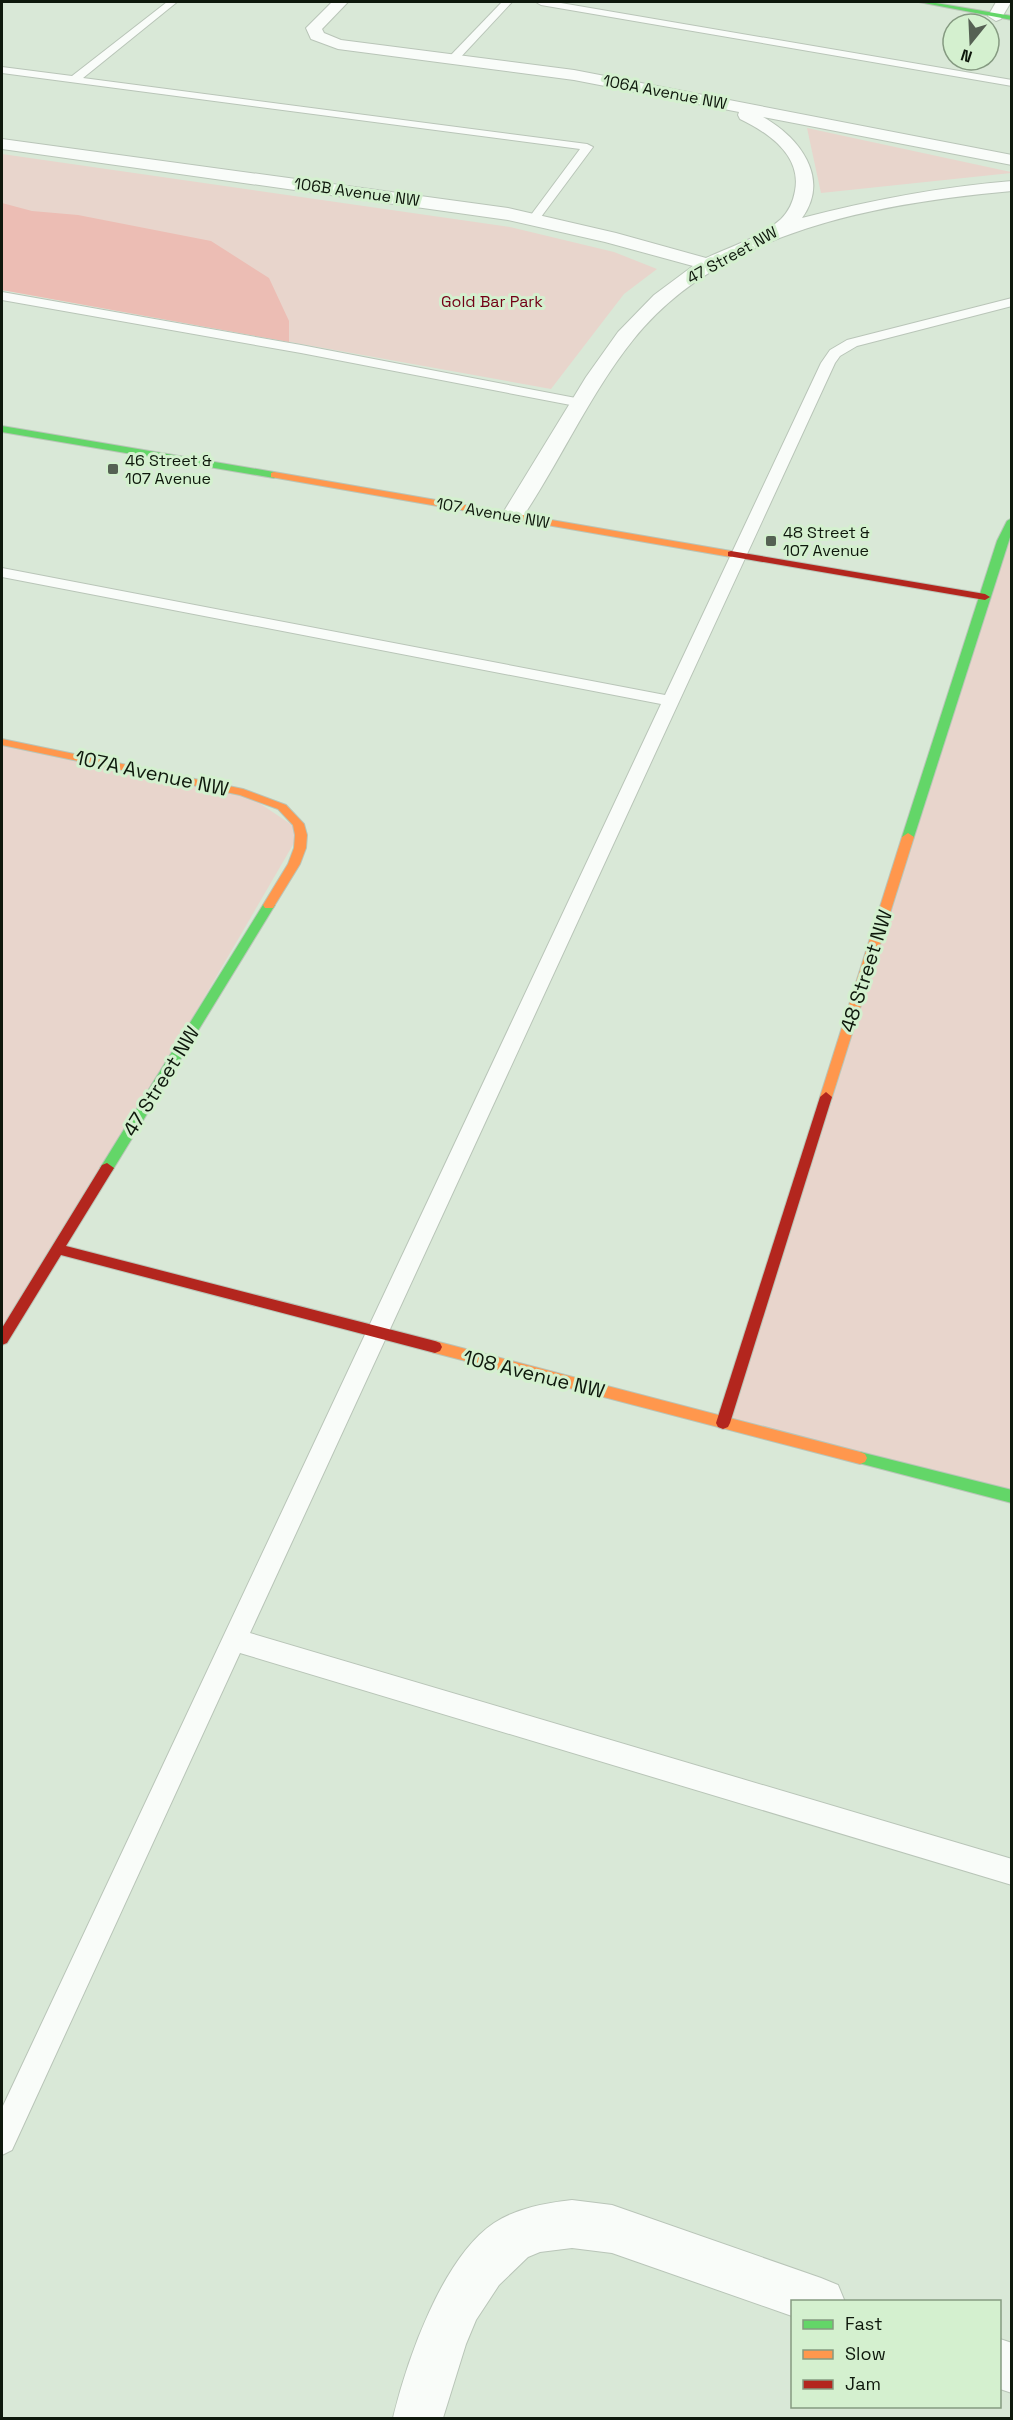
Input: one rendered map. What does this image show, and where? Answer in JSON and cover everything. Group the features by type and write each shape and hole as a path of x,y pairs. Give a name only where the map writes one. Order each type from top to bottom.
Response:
{"street":[{"name":"106A Avenue NW","path":"340,2 314,28 317,36 338,44 574,75 1011,160"},
{"path":"922,2 1004,12"},
{"name":"47 Street NW","path":"512,516 610,356 632,327 661,298 709,265 777,231 793,217 802,202 805,176 799,158 785,141 767,126 714,101"},
{"name":"106B Avenue NW","path":"2,144 450,205 534,219 709,265"},
{"path":"777,231 878,203 942,193 1011,186"},
{"name":"107 Avenue NW","path":"2,429 985,597"},
{"name":"48 Street NW","path":"723,1423 1002,542 1011,521"},
{"name":"107A Avenue NW","path":"2,742 243,792 267,799 284,808 296,819"},
{"name":"47 Street NW","path":"2,1339 294,864 303,842 302,831 296,819"},
{"name":"108 Avenue NW","path":"58,1249 1011,1497"},
{"path":"418,2418 442,2342 459,2303 482,2268 511,2240 539,2228 572,2224 612,2229 817,2300"}],"lane":[{"path":"75,80 172,2"},
{"path":"454,58 507,2"},
{"path":"541,2 1011,83"},
{"path":"2,70 587,147 534,219"},
{"path":"2,296 301,349 581,404"},
{"path":"2,2140 670,701 835,353 852,343 1011,302"},
{"path":"2,572 670,701"},
{"path":"234,1640 1011,1872"}],"green space":[{"path":"807,128 1011,172 1011,173 821,193"},
{"name":"Gold Bar Park","path":"2,154 510,227 614,252 657,269 624,294 551,389 2,290"},
{"path":"1011,521 1011,1497 723,1423"},
{"path":"2,742 243,792 301,831 58,1249 2,1339"}],"shaded area":[{"path":"2,203 32,211 78,215 211,241 269,278 289,321 289,342 2,290"}],"traffic: fast":[{"path":"922,2 1012,18"},
{"path":"2,429 274,475"},
{"path":"908,837 1002,541 1012,521"},
{"path":"107,1168 269,905"},
{"path":"860,1458 1012,1497"}],"traffic: slow":[{"path":"274,475 731,554"},
{"path":"2,742 243,792 282,807 298,824 301,835 300,848 294,864 269,905"},
{"path":"826,1097 908,837"},
{"path":"435,1347 860,1458"}],"traffic: jam":[{"path":"731,554 985,597"},
{"path":"723,1423 826,1097"},
{"path":"2,1339 107,1168"},
{"path":"58,1249 435,1347"}],"place":[{"name":"46 Street & 107 Avenue","path":"113,469"},
{"name":"48 Street & 107 Avenue","path":"771,541"}]}
